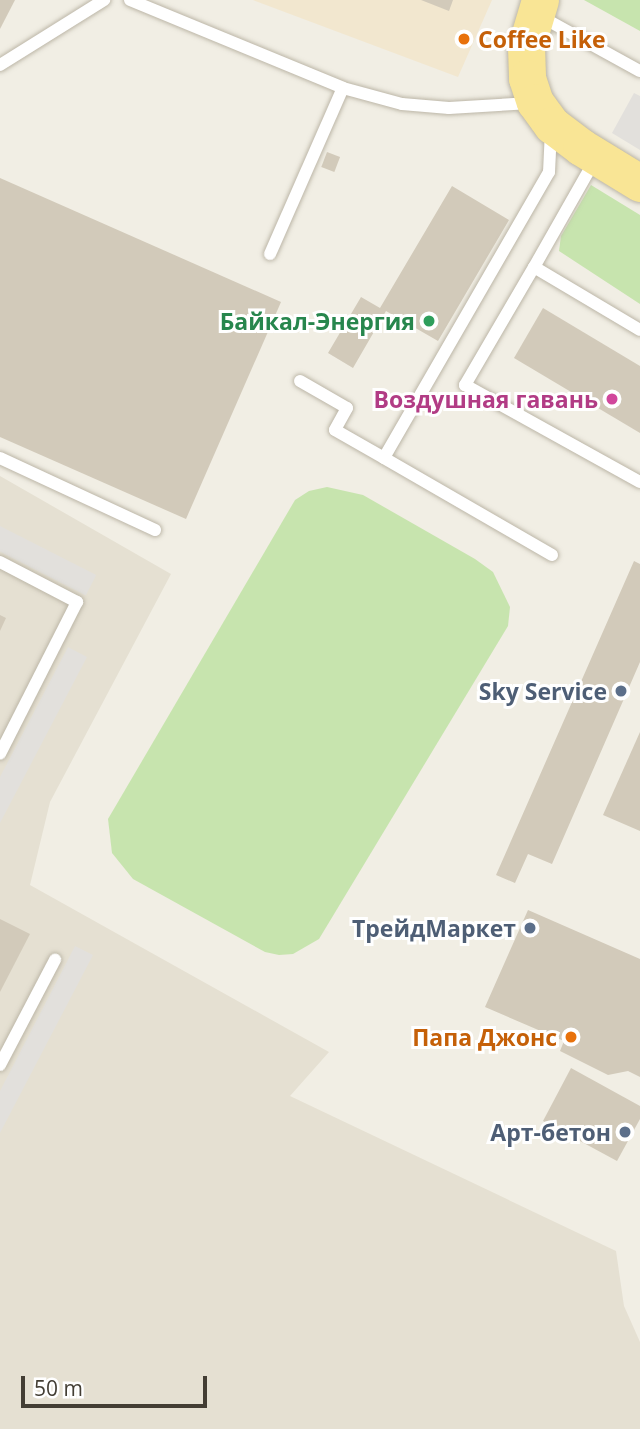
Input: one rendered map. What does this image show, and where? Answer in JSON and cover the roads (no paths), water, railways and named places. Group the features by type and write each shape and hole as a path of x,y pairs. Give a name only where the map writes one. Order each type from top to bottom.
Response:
{"main road":[{"path":"537,7 526,47 527,78 544,114 597,157 640,183"}],"lane":[{"path":"0,65 104,0"},
{"path":"130,0 343,88 402,104 544,114 549,172 384,458"},
{"path":"537,7 640,71"},
{"path":"271,254 343,88"},
{"path":"597,157 465,385 640,482"},
{"path":"534,267 640,330"},
{"path":"300,382 347,408 335,430 552,555"},
{"path":"0,458 155,530"},
{"path":"0,562 77,602 0,754"},
{"path":"0,1065 55,960"}],"place":[{"name":"Coffee Like","path":"464,39"},
{"name":"Байкал-Энергия","path":"429,321"},
{"name":"Воздушная гавань","path":"612,399"},
{"name":"Sky Service","path":"621,691"},
{"name":"ТрейдМаркет","path":"530,928"},
{"name":"Папа Джонс","path":"571,1037"},
{"name":"Арт-бетон","path":"625,1132"}]}
